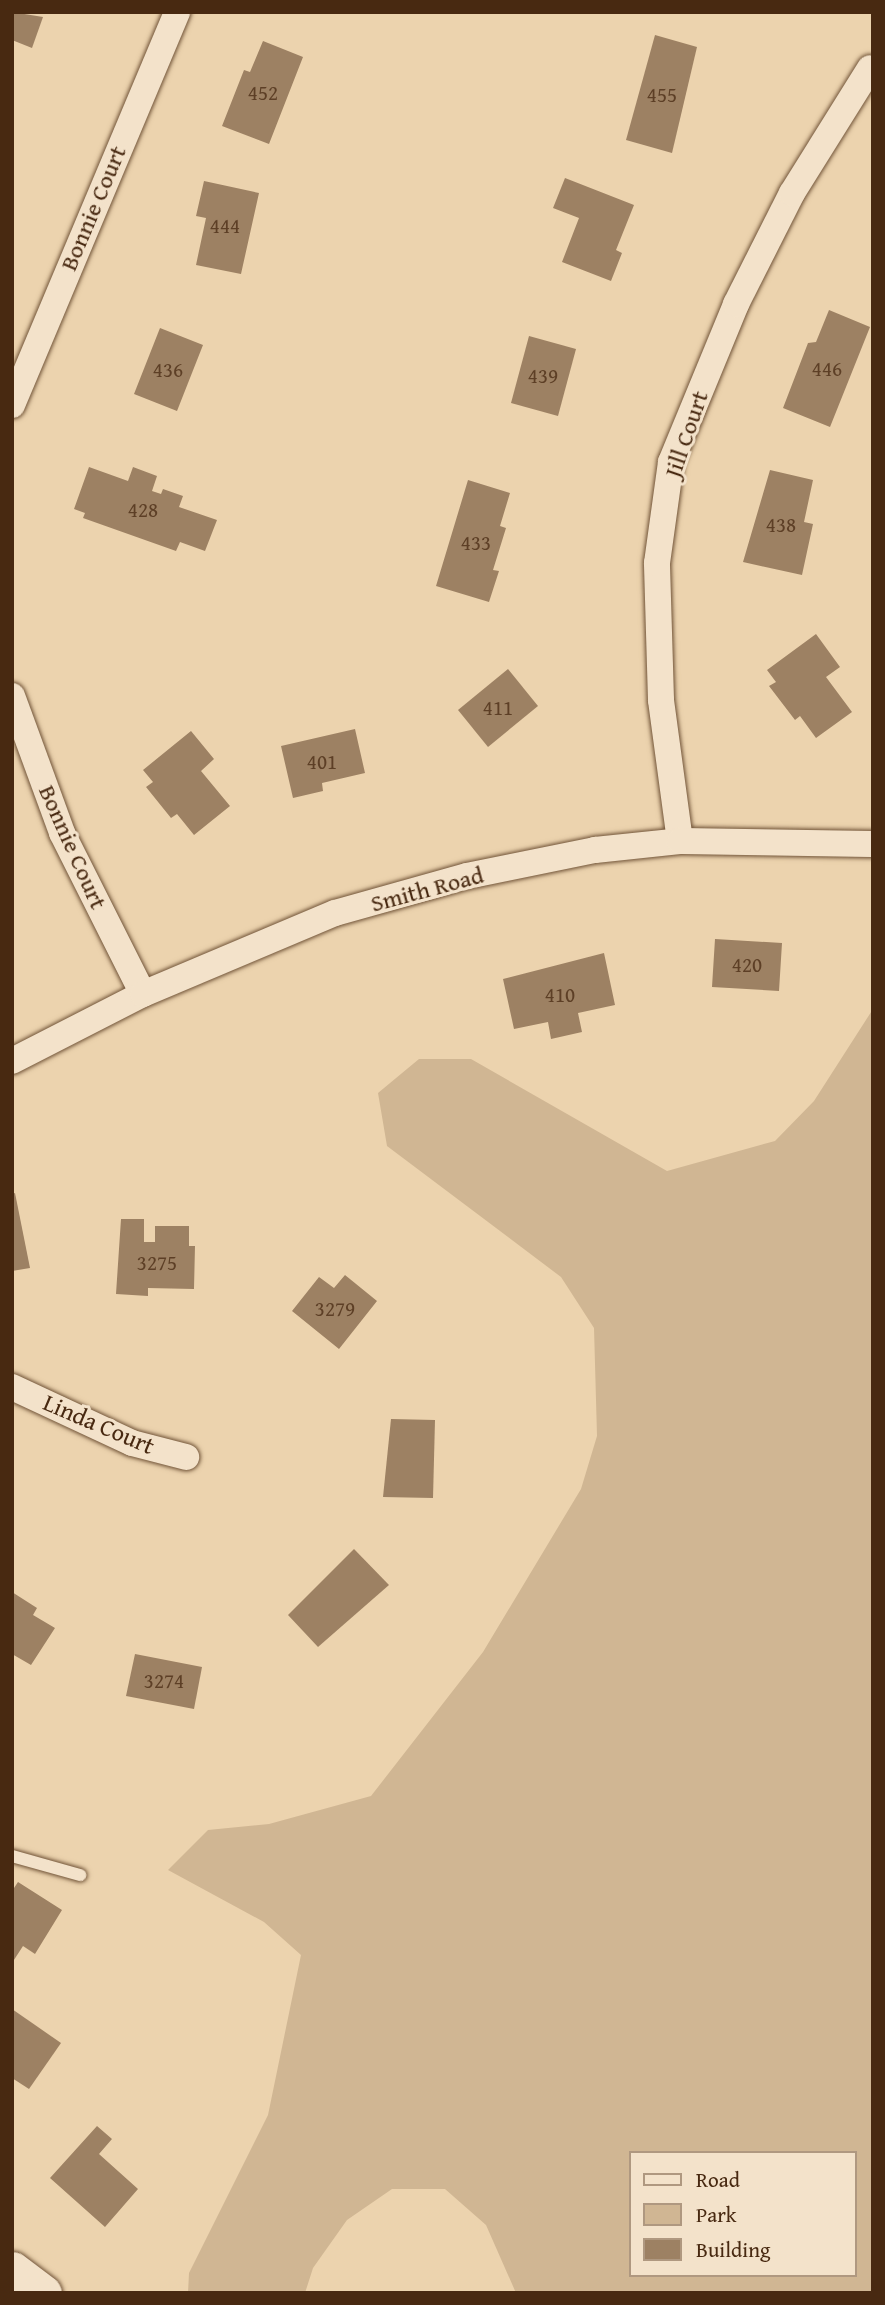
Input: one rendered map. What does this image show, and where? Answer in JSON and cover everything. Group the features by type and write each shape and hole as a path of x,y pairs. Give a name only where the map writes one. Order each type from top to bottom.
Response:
{"street":[{"name":"Bonnie Court","path":"12,405 177,12"},
{"name":"Jill Court","path":"680,841 661,700 657,563 671,462 736,304 792,193 870,68"},
{"name":"Bonnie Court","path":"12,696 62,834 143,994"},
{"name":"Smith Road","path":"12,1060 143,994 335,913 467,876 595,850 680,841 873,844"},
{"name":"Linda Court","path":"12,1387 132,1443 186,1457"},
{"path":"12,2270 43,2293"}],"lane":[{"path":"12,1856 80,1875"}],"green space":[{"path":"873,1009 873,2293 516,2293 486,2225 445,2189 392,2189 347,2220 313,2268 305,2293 188,2293 189,2273 268,2115 301,1955 264,1922 168,1870 208,1830 269,1824 371,1796 483,1652 581,1489 597,1436 594,1328 561,1277 387,1146 378,1093 419,1059 471,1059 667,1171 775,1141 814,1101"}],"building":[{"path":"12,12 43,17 32,48 12,40"},
{"path":"655,35 697,47 672,153 626,140"},
{"path":"263,41 303,57 269,144 222,126 244,70 250,72"},
{"path":"565,178 634,205 616,250 622,253 611,281 562,262 579,218 553,208"},
{"path":"204,181 259,193 241,274 196,265 206,218 196,216"},
{"path":"829,310 870,327 830,427 783,408 808,343 816,342"},
{"path":"160,328 203,345 177,411 134,394"},
{"path":"529,336 576,349 558,416 511,403"},
{"path":"89,467 128,481 133,467 157,476 152,491 161,494 163,489 183,496 179,507 217,520 205,551 180,542 176,551 83,518 85,513 74,509"},
{"path":"770,470 813,480 804,522 813,524 802,575 743,562"},
{"path":"468,480 510,493 500,526 506,528 493,570 499,571 489,602 436,586"},
{"path":"816,634 840,667 826,677 852,712 816,738 800,716 795,720 769,686 776,682 767,670"},
{"path":"508,669 538,706 488,747 458,710"},
{"path":"355,729 365,773 322,783 323,791 293,798 281,746"},
{"path":"191,731 214,759 201,771 230,806 194,835 177,814 171,818 146,787 153,782 143,770"},
{"path":"715,939 782,943 779,991 712,987"},
{"path":"604,953 615,1005 578,1013 582,1032 551,1039 548,1022 514,1029 503,979"},
{"path":"15,1193 30,1268 12,1271 12,1194"},
{"path":"121,1219 144,1219 144,1242 155,1242 155,1226 189,1226 189,1246 195,1246 194,1289 148,1288 148,1296 116,1294"},
{"path":"345,1275 377,1301 339,1349 292,1311 319,1277 334,1288"},
{"path":"391,1419 435,1420 433,1498 383,1497"},
{"path":"354,1549 389,1585 318,1647 288,1615"},
{"path":"12,1592 37,1608 33,1615 55,1628 31,1665 12,1654"},
{"path":"135,1654 202,1667 194,1709 126,1696"},
{"path":"18,1882 62,1910 35,1954 23,1946 12,1963 12,1891"},
{"path":"12,2009 61,2043 29,2089 12,2078"},
{"path":"97,2126 112,2139 99,2154 138,2189 105,2227 50,2178"}]}
